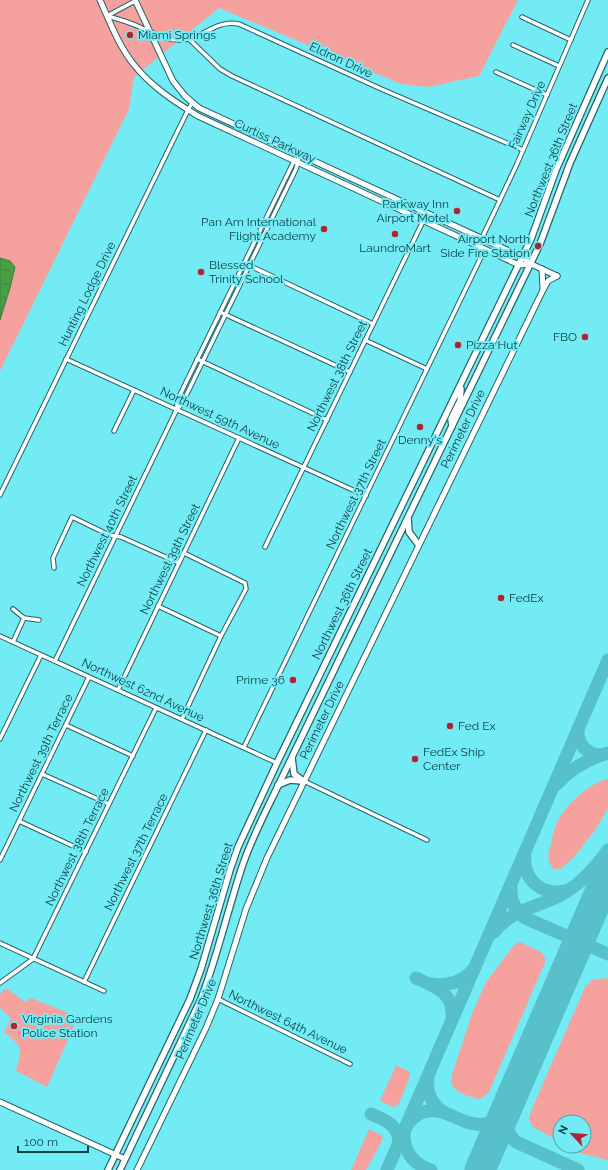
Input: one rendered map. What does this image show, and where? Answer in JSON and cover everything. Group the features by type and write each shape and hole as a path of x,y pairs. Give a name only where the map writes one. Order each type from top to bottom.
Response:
{"main road":[{"name":"Northwest 36th Street","path":"108,1170 190,999 201,969 238,847 277,763 519,265 537,225 561,160 608,52"},
{"name":"Northwest 36th Street","path":"120,1170 189,1027 206,987 241,869 278,786 531,264 570,163 608,78"},
{"path":"452,426 451,419 460,401 461,385 467,386 473,382"},
{"path":"429,450 432,460 432,467"},
{"path":"408,518 412,538 418,544"},
{"path":"394,547 390,532 404,525"},
{"path":"339,636 348,640"},
{"path":"292,757 294,774 303,781"},
{"path":"278,786 290,780 303,781"},
{"path":"231,866 241,869"},
{"path":"180,1022 189,1027"}],"street":[{"name":"Curtiss Parkway","path":"100,0 134,66 152,84 188,110 209,122 519,265"},
{"name":"Curtiss Parkway","path":"135,0 173,81 192,103 208,112 482,238 557,276"},
{"path":"107,16 135,0"},
{"name":"Fairway Drive","path":"482,238 523,150 588,0"},
{"name":"Eldron Drive","path":"107,16 165,38 180,41 189,39 222,24 231,22 239,24 379,88 523,150"},
{"path":"522,17 571,40"},
{"path":"189,39 220,68 232,76 500,200"},
{"path":"513,45 559,66"},
{"path":"496,72 547,95"},
{"name":"Hunting Lodge Drive","path":"0,495 192,103"},
{"name":"Northwest 40th Street","path":"177,409 177,401 197,359 300,154"},
{"name":"Northwest 40th Street","path":"55,661 177,409 182,404 203,362 249,266 296,162"},
{"name":"Northwest 38th Street","path":"265,547 427,213"},
{"name":"Northwest 37th Street","path":"244,747 485,249"},
{"path":"244,263 373,324"},
{"path":"519,265 531,264"},
{"name":"Perimeter Drive","path":"542,269 543,290"},
{"name":"Perimeter Drive","path":"138,1169 206,1028 218,999 255,885 303,781 543,290 548,281 557,276"},
{"path":"220,312 350,372"},
{"path":"365,340 427,369"},
{"name":"Northwest 59th Avenue","path":"66,359 366,496"},
{"path":"197,359 327,420"},
{"path":"114,431 134,390"},
{"name":"Northwest 39th Street","path":"118,690 239,438"},
{"path":"54,568 53,558 72,517 109,535 121,537 179,563"},
{"path":"182,719 221,636 246,589 245,582 184,553"},
{"path":"158,606 221,636"},
{"path":"13,609 24,618 39,620"},
{"path":"13,642 24,618"},
{"name":"Northwest 62nd Avenue","path":"0,636 277,763"},
{"path":"0,739 41,655"},
{"name":"Northwest 39th Terrace","path":"0,860 89,677"},
{"name":"Northwest 38th Terrace","path":"0,983 34,959 156,708"},
{"path":"66,725 133,756"},
{"name":"Northwest 37th Terrace","path":"84,982 206,730"},
{"path":"42,774 109,804"},
{"path":"303,781 427,840"},
{"path":"19,821 86,852"},
{"path":"0,943 104,991"},
{"name":"Northwest 64th Avenue","path":"218,999 350,1064"},
{"path":"0,1102 125,1159"}],"shaded area":[{"path":"0,0 518,0 479,76 428,87 401,84 219,8 134,77 129,109 0,371"},
{"path":"608,779 608,808 595,830 575,856 560,869 554,869 549,860 549,854 557,822 572,802 586,790 601,781"},
{"path":"520,942 541,952 546,960 489,1092 480,1099 467,1096 451,1084 452,1075 472,1014 486,982 514,945"},
{"path":"608,979 608,1160 584,1154 592,1154 592,1114 552,1114 552,1137 532,1126 529,1119 531,1111 585,987 592,980"},
{"path":"6,988 25,1002 31,998 78,1017 47,1087 16,1071 20,1048 15,1041 4,1032 11,1018 0,1008 0,994"},
{"path":"396,1065 410,1072 410,1075 399,1104 394,1107 380,1101"},
{"path":"369,1129 381,1135 383,1138 381,1143 366,1170 351,1170"}],"water":[{"path":"0,258 10,261 15,267 0,320"}],"taxiway":[{"path":"387,1170 608,660"},
{"path":"578,729 581,744 591,753 601,755"},
{"path":"557,784 568,773 580,765 608,753"},
{"path":"493,933 509,918 524,910 559,896 580,882 608,850"},
{"path":"525,855 527,871 535,884 548,891 565,891"},
{"path":"511,886 511,895 515,908 525,918 608,954"},
{"path":"430,984 442,985 454,982 470,974 474,969"},
{"path":"416,978 443,992 450,1003 452,1019"},
{"path":"428,1079 428,1089 431,1098 443,1112"},
{"path":"431,1170 415,1161 405,1146 405,1128 414,1117 423,1112 439,1111 469,1123 485,1124 493,1121 499,1116 509,1102"},
{"path":"508,1105 506,1125 512,1138 516,1142 578,1170"},
{"path":"371,1114 387,1121 395,1128 399,1138 399,1144"}],"runway":[{"path":"480,1170 608,874"}],"place":[{"name":"Miami Springs","path":"130,35"},
{"name":"Parkway Inn Airport Motel","path":"457,211"},
{"name":"Pan Am International Flight Academy","path":"324,229"},
{"name":"LaundroMart","path":"395,234"},
{"name":"Airport North Side Fire Station","path":"538,246"},
{"name":"Blessed Trinity School","path":"201,272"},
{"name":"FBO","path":"585,337"},
{"name":"Pizza Hut","path":"458,345"},
{"name":"Denny's","path":"420,427"},
{"name":"FedEx","path":"501,598"},
{"name":"Prime 36","path":"293,680"},
{"name":"Fed Ex","path":"450,726"},
{"name":"FedEx Ship Center","path":"415,759"},
{"name":"Virginia Gardens Police Station","path":"14,1026"}]}
